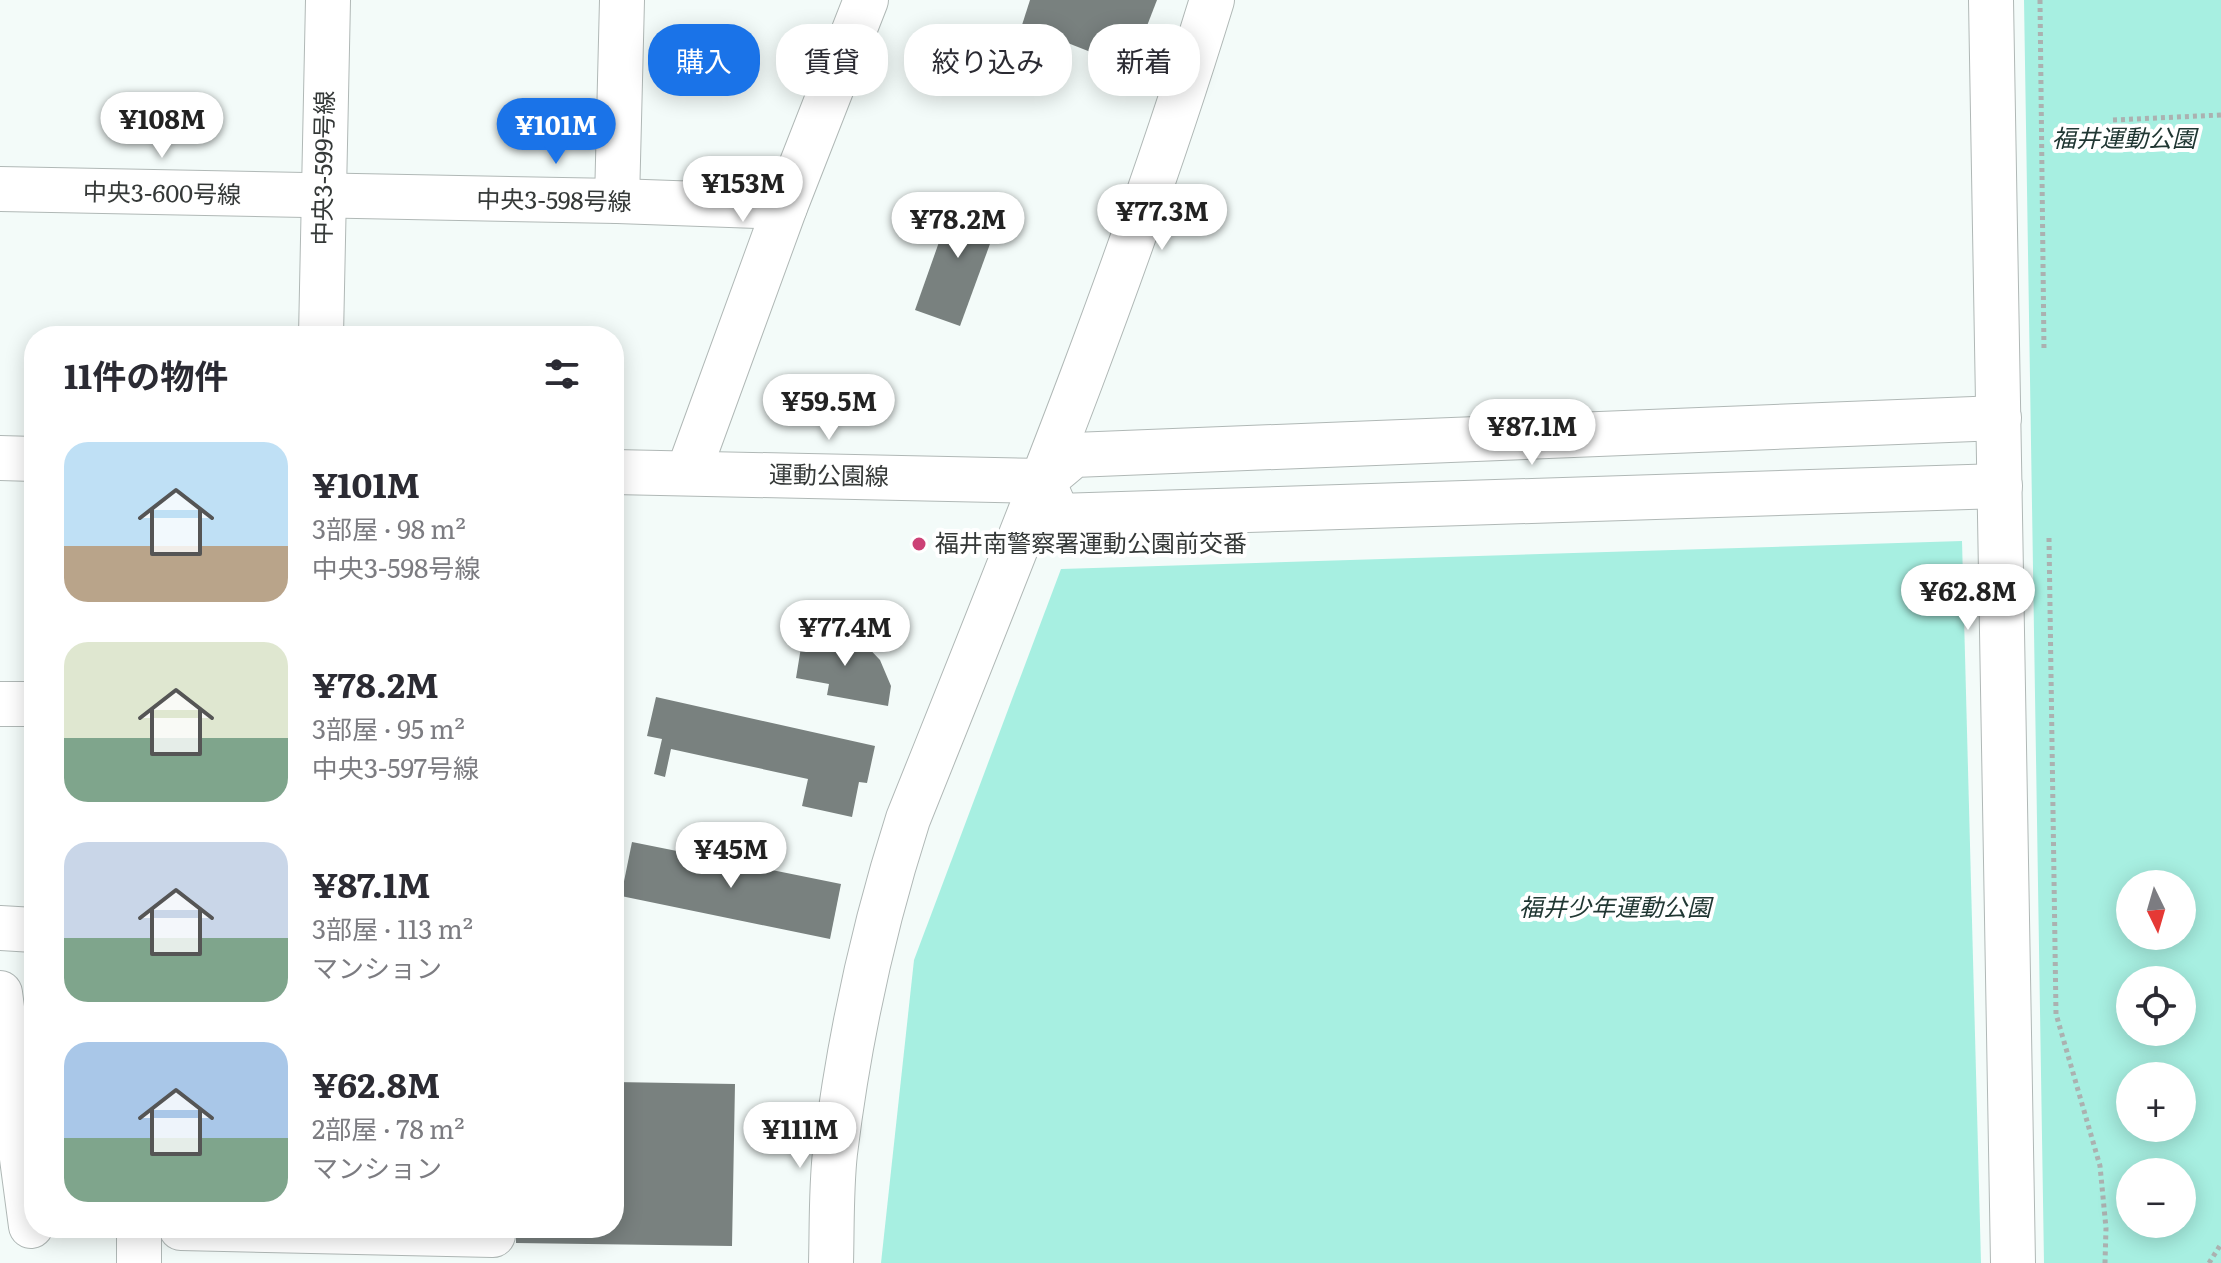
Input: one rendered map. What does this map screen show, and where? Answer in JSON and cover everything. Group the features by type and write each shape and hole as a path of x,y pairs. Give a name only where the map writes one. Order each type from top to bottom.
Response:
{"street":[{"name":"中央3-599号線","path":"321,326 328,0"},
{"path":"617,201 622,0"},
{"path":"688,473 785,207 866,0"},
{"path":"831,1263 835,1156 846,1084 867,959 892,869 908,819 1043,481 1185,90 1212,0"},
{"path":"1991,0 2013,1263"},
{"name":"中央3-600号線","path":"0,189 324,197"},
{"name":"中央3-598号線","path":"324,197 785,207"},
{"path":"1043,481 1074,455 1999,418"},
{"path":"0,458 24,459"},
{"name":"運動公園線","path":"624,472 1043,481"},
{"path":"1043,481 1058,516 2000,486"},
{"path":"0,704 24,704"},
{"path":"0,928 24,929"},
{"path":"0,993 22,1225"},
{"path":"139,1238 139,1263"}],"path":[{"path":"2040,0 2044,351"},
{"path":"2113,120 2221,115"},
{"path":"2049,538 2056,1014 2100,1166 2106,1228 2105,1263"},
{"path":"2209,1263 2221,1244"}],"green space":[{"name":"福井運動公園","path":"2024,0 2221,0 2221,1263 2044,1263"},
{"name":"福井少年運動公園","path":"1962,541 1981,1263 881,1263 914,960 1061,569"}],"building":[{"path":"1030,0 1157,0 1148,24 1088,24 1088,51 1072,45 1072,24 1022,24"},
{"path":"956,194 1002,211 960,326 915,310"},
{"path":"836,624 860,639 880,660 891,686 888,706 827,695 829,684 796,678 803,635 833,641"},
{"path":"656,697 875,746 867,783 859,782 852,817 802,806 808,779 671,749 665,777 654,774 662,739 647,736"},
{"path":"632,842 841,884 830,939 624,897"},
{"path":"624,1082 735,1084 732,1246 516,1243 516,1238 624,1238"}],"place":[{"name":"福井南警察署運動公園前交番","path":"919,544"}]}
